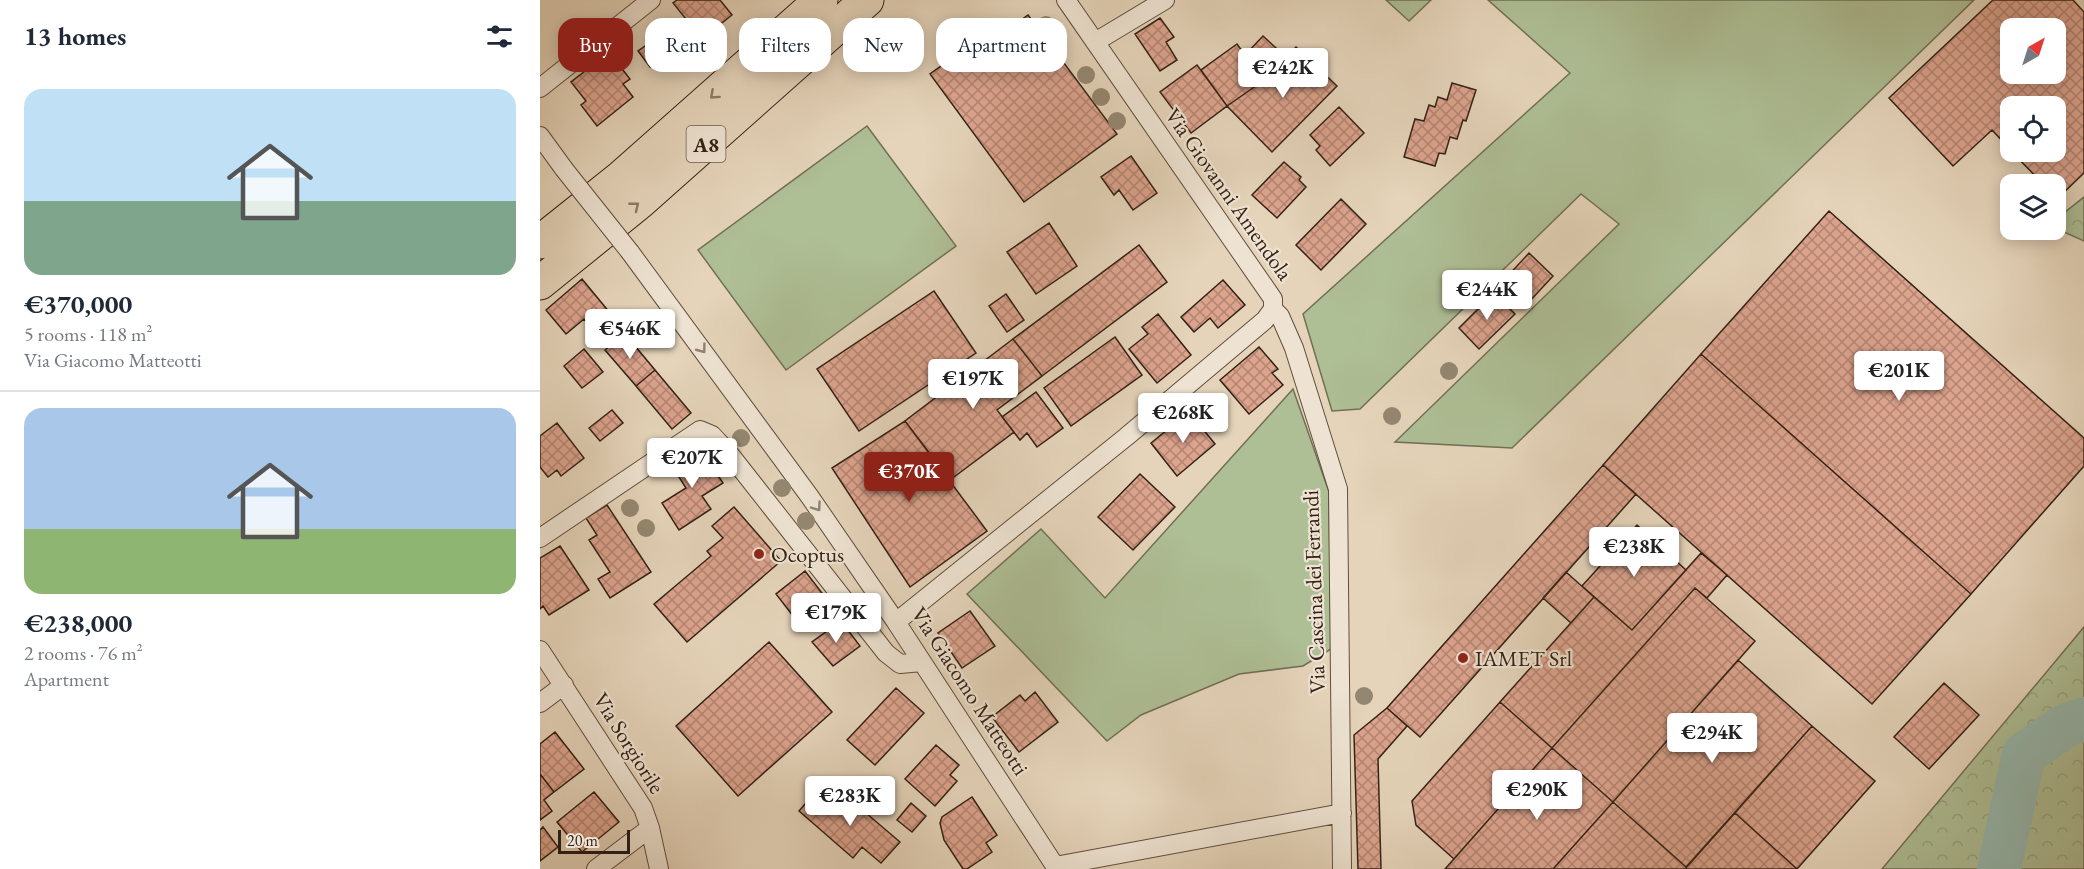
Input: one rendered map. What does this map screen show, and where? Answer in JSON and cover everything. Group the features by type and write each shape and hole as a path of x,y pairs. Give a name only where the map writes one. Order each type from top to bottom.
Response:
{"highway":[{"name":"A8","path":"540,242 619,179 821,0"},
{"name":"A8","path":"540,283 640,202 867,0"}],"street":[{"path":"540,88 651,0"},
{"name":"Via Giovanni Amendola","path":"896,622 1134,430 1264,320 1273,309 1273,299 1065,0"},
{"path":"1095,42 1165,0"},
{"name":"Via Giacomo Matteotti","path":"540,136 749,412 896,622 1056,868"},
{"name":"Via Cascina dei Ferrandi","path":"1273,309 1280,316 1294,348 1338,489 1342,869"},
{"path":"540,538 700,430 712,435 728,452 886,653 900,664 922,662"},
{"name":"Via Sorgiorile","path":"540,650 643,808 659,869"},
{"path":"540,703 564,685"},
{"path":"1056,868 1342,813"},
{"path":"596,869 650,828"}],"green space":[{"path":"1386,0 1431,0 1409,21"},
{"path":"1488,0 1974,0 1512,448 1395,442 1619,224 1581,194 1360,409 1332,411 1303,314 1570,73"},
{"path":"867,126 956,246 786,370 698,250"},
{"path":"2084,197 2084,241 2066,233 2066,211"},
{"path":"1293,389 1329,492 1331,649 1303,666 1239,674 1141,715 1107,741 967,594 1041,529 1105,598"},
{"path":"2084,627 2084,869 1882,869"}],"building":[{"path":"677,0 720,0 732,15 727,19 685,18 673,3"},
{"path":"1993,0 2073,0 2084,12 2084,173 2066,190 2066,174 2033,174 2022,162 2066,162 2066,96 2000,96 2000,138 1992,130 1953,166 1889,98"},
{"path":"1160,18 1174,37 1166,42 1177,60 1160,71 1135,34"},
{"path":"1263,36 1286,57 1263,81 1227,106 1201,70 1237,44 1245,55"},
{"path":"645,46 645,60 638,51"},
{"path":"1296,47 1337,86 1272,152 1227,106 1263,81"},
{"path":"1197,65 1227,106 1191,133 1160,92"},
{"path":"1067,67 1117,134 1024,202 930,74 936,70 936,72 1067,72"},
{"path":"584,72 625,72 630,79 623,84 633,97 597,126 581,105 586,101 571,82"},
{"path":"1452,83 1476,90 1466,121 1463,120 1457,139 1450,137 1445,154 1439,153 1435,166 1404,157 1415,119 1424,121 1429,105 1435,107 1438,97 1447,100"},
{"path":"1339,107 1364,133 1330,166 1316,150 1320,146 1310,135"},
{"path":"1131,156 1157,193 1133,210 1119,190 1114,195 1101,177"},
{"path":"1284,162 1301,177 1299,180 1306,187 1277,218 1252,195"},
{"path":"1341,199 1366,224 1321,270 1296,245"},
{"path":"1829,211 2084,438 2084,466 1971,594 1701,354"},
{"path":"1049,223 1077,266 1036,294 1007,252"},
{"path":"1139,245 1167,282 1042,376 1013,339"},
{"path":"1529,253 1553,276 1529,302 1505,279"},
{"path":"582,279 610,313 592,329 584,319 566,334 546,310"},
{"path":"1223,280 1245,305 1218,328 1210,318 1194,332 1181,317"},
{"path":"934,291 976,353 859,431 817,369"},
{"path":"1494,293 1515,314 1479,349 1459,328"},
{"path":"1006,294 1024,320 1007,332 989,306"},
{"path":"1158,314 1191,355 1157,383 1129,349 1148,334 1142,327"},
{"path":"625,334 655,370 636,386 605,350"},
{"path":"1115,337 1142,375 1071,426 1044,388"},
{"path":"1013,339 1042,376 997,410 1014,432 950,480 905,421"},
{"path":"1259,347 1278,369 1272,373 1283,385 1249,414 1220,380"},
{"path":"584,349 603,372 582,388 564,366"},
{"path":"1701,354 1971,594 1872,704 1603,465"},
{"path":"655,370 691,413 672,429 636,386"},
{"path":"1036,392 1063,428 1037,447 1027,433 1020,440 1002,417"},
{"path":"612,410 623,423 600,441 589,428"},
{"path":"1189,412 1215,444 1177,476 1151,443"},
{"path":"905,421 987,531 910,587 832,468"},
{"path":"557,423 584,458 561,476 557,470 548,477 540,467 540,436"},
{"path":"700,448 723,483 702,496 711,509 679,530 662,503 686,488 672,466"},
{"path":"1603,465 1636,494 1420,737 1387,708"},
{"path":"1140,474 1175,507 1133,550 1098,517"},
{"path":"607,505 651,572 610,598 598,579 610,572 589,540 597,535 586,518"},
{"path":"734,507 781,561 687,642 654,604 711,556 707,551 723,538 712,526"},
{"path":"1637,525 1686,570 1632,630 1582,586"},
{"path":"560,546 589,590 549,615 543,606 540,609 540,558"},
{"path":"1701,553 1727,575 1707,598 1695,588 1552,748 1500,702 1594,597 1632,630"},
{"path":"805,571 832,606 803,629 776,594"},
{"path":"1566,572 1594,597 1571,623 1543,598"},
{"path":"1695,588 1755,641 1613,802 1552,748"},
{"path":"970,611 995,646 962,668 938,633"},
{"path":"841,621 860,646 833,666 812,642"},
{"path":"769,642 832,712 738,796 676,726"},
{"path":"1738,660 1812,726 1686,867 1613,802"},
{"path":"1944,683 1979,715 1929,769 1894,737"},
{"path":"896,688 924,713 875,765 847,740"},
{"path":"1035,692 1058,722 1019,752 992,717 1020,695 1025,701"},
{"path":"1500,702 1552,748 1454,859 1416,825 1412,801"},
{"path":"1387,708 1407,726 1378,759 1381,869 1358,869 1354,735"},
{"path":"1812,726 1875,781 1797,869 1735,813"},
{"path":"555,732 584,769 554,792 540,774 540,744"},
{"path":"936,745 959,765 950,775 957,781 935,806 905,779"},
{"path":"1552,748 1613,802 1553,869 1445,869"},
{"path":"540,774 554,792 544,800 552,811 540,820"},
{"path":"839,790 900,842 881,863 862,847 853,858 799,811 813,795 826,805"},
{"path":"594,792 619,822 582,852 557,822"},
{"path":"972,797 997,835 986,843 992,852 967,869 963,869 944,840 940,823 942,817"},
{"path":"1613,802 1686,867 1685,869 1553,869"},
{"path":"911,803 926,816 912,832 897,820"},
{"path":"1735,813 1797,869 1685,869"},
{"path":"543,827 558,847 540,861 540,830"}],"waterway":[{"path":"1999,869 2024,754 2066,725 2084,719"}],"place":[{"name":"Ocoptus","path":"759,554"},
{"name":"IAMET Srl","path":"1463,658"}]}
